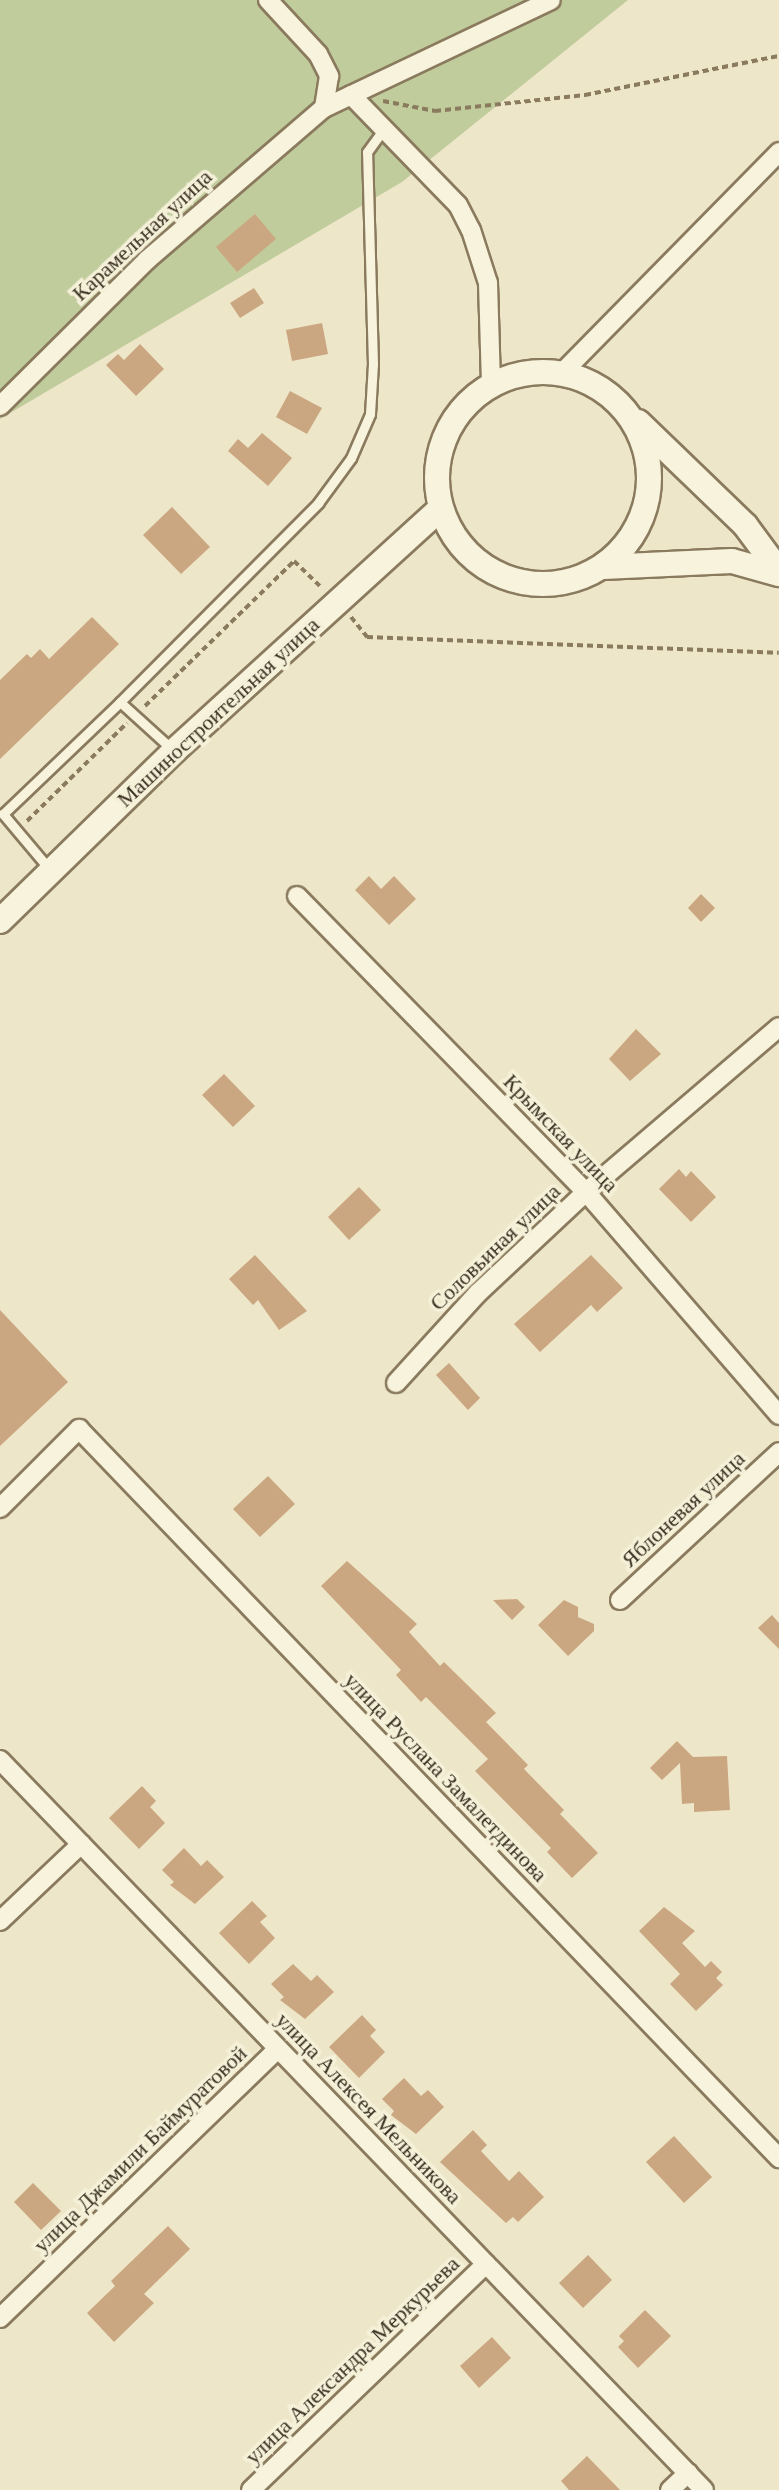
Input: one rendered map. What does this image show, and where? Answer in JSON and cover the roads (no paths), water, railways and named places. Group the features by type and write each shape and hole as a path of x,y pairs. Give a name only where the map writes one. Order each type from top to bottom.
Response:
{"street":[{"path":"268,0 318,54 329,76 324,108"},
{"name":"Карамельная улица","path":"0,406 147,260 324,108 551,0"},
{"path":"351,95 458,205 471,230 488,283 491,384"},
{"path":"562,373 779,152"},
{"path":"624,409 643,439 647,463 645,510 628,542 603,567 572,581 539,585 507,579 477,563 455,539 440,509 436,473 444,437 463,407 491,384 526,373 562,373 596,386 624,409 745,525 779,572"},
{"name":"Машиностроительная улица","path":"0,921 174,751 440,509"},
{"path":"603,567 732,561 779,572"},
{"name":"Крымская улица","path":"297,896 586,1192 779,1415"},
{"name":"Соловьиная улица","path":"396,1383 478,1293 586,1192 779,1027"},
{"name":"улица Руслана Замалетдинова","path":"0,1508 79,1429 779,2158"},
{"name":"Яблоневая улица","path":"620,1600 779,1452"},
{"name":"улица Алексея Мельникова","path":"0,1760 704,2490"},
{"path":"0,1921 81,1844"},
{"name":"улица Джамили Баймуратовой","path":"0,2318 278,2049"},
{"name":"улица Александра Меркурьева","path":"251,2490 486,2264"},
{"path":"670,2490 688,2473"}],"lane":[{"path":"51,871 1,815 120,702 318,503 351,458 370,414 373,364 367,152 384,129"},
{"path":"120,702 174,751"}]}
